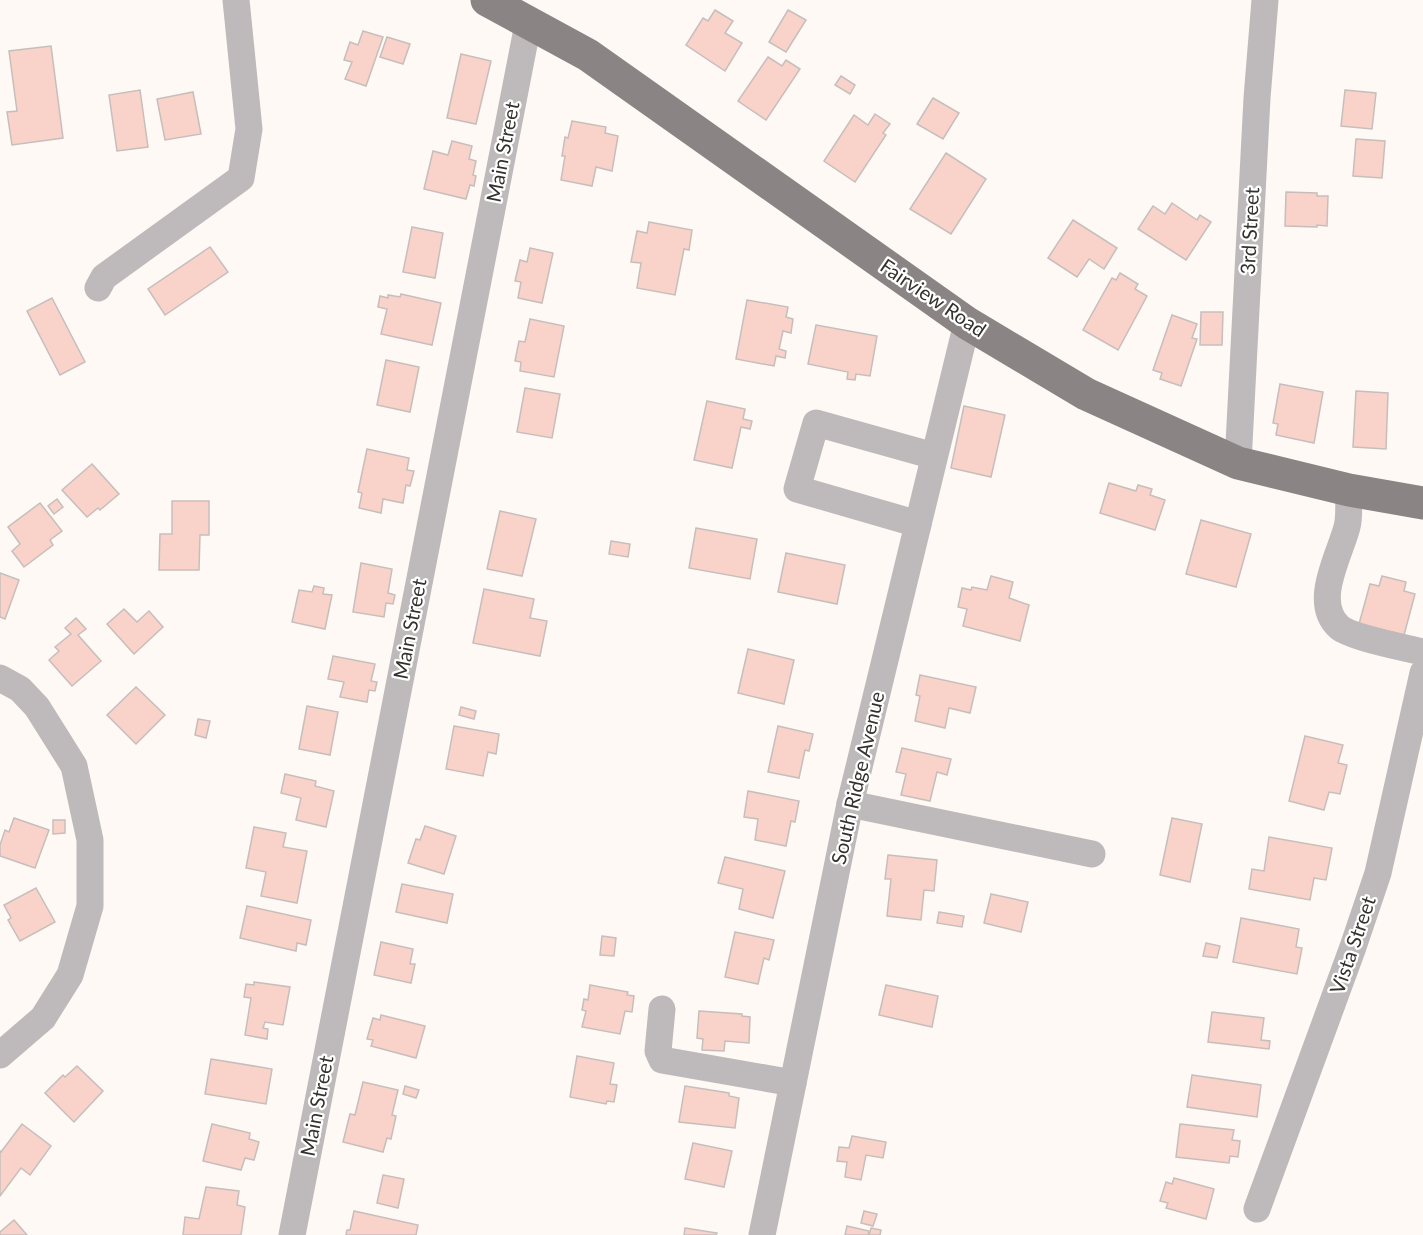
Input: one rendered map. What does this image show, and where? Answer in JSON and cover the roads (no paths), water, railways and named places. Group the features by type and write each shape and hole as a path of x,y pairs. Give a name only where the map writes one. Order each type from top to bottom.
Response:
{"main road":[{"name":"Fairview Road","path":"487,0 588,55 967,323 1086,394 1238,463 1349,490 1423,503"}],"street":[{"path":"98,288 104,277 241,178 249,129 236,0"},
{"name":"3rd Street","path":"1238,463 1257,98 1265,0"},
{"name":"Main Street","path":"292,1235 528,24"},
{"name":"South Ridge Avenue","path":"762,1235 850,804 967,323"},
{"path":"918,524 797,489 816,423 934,456"},
{"path":"1349,490 1348,524 1326,589 1328,613 1340,629 1387,644 1423,652"},
{"name":"Vista Street","path":"1257,1209 1378,873 1423,674"},
{"path":"0,678 20,689 37,707 74,766 90,840 90,906 70,975 43,1018 0,1055"},
{"path":"850,804 1092,854"},
{"path":"662,1009 658,1051 662,1060 793,1083"}]}
